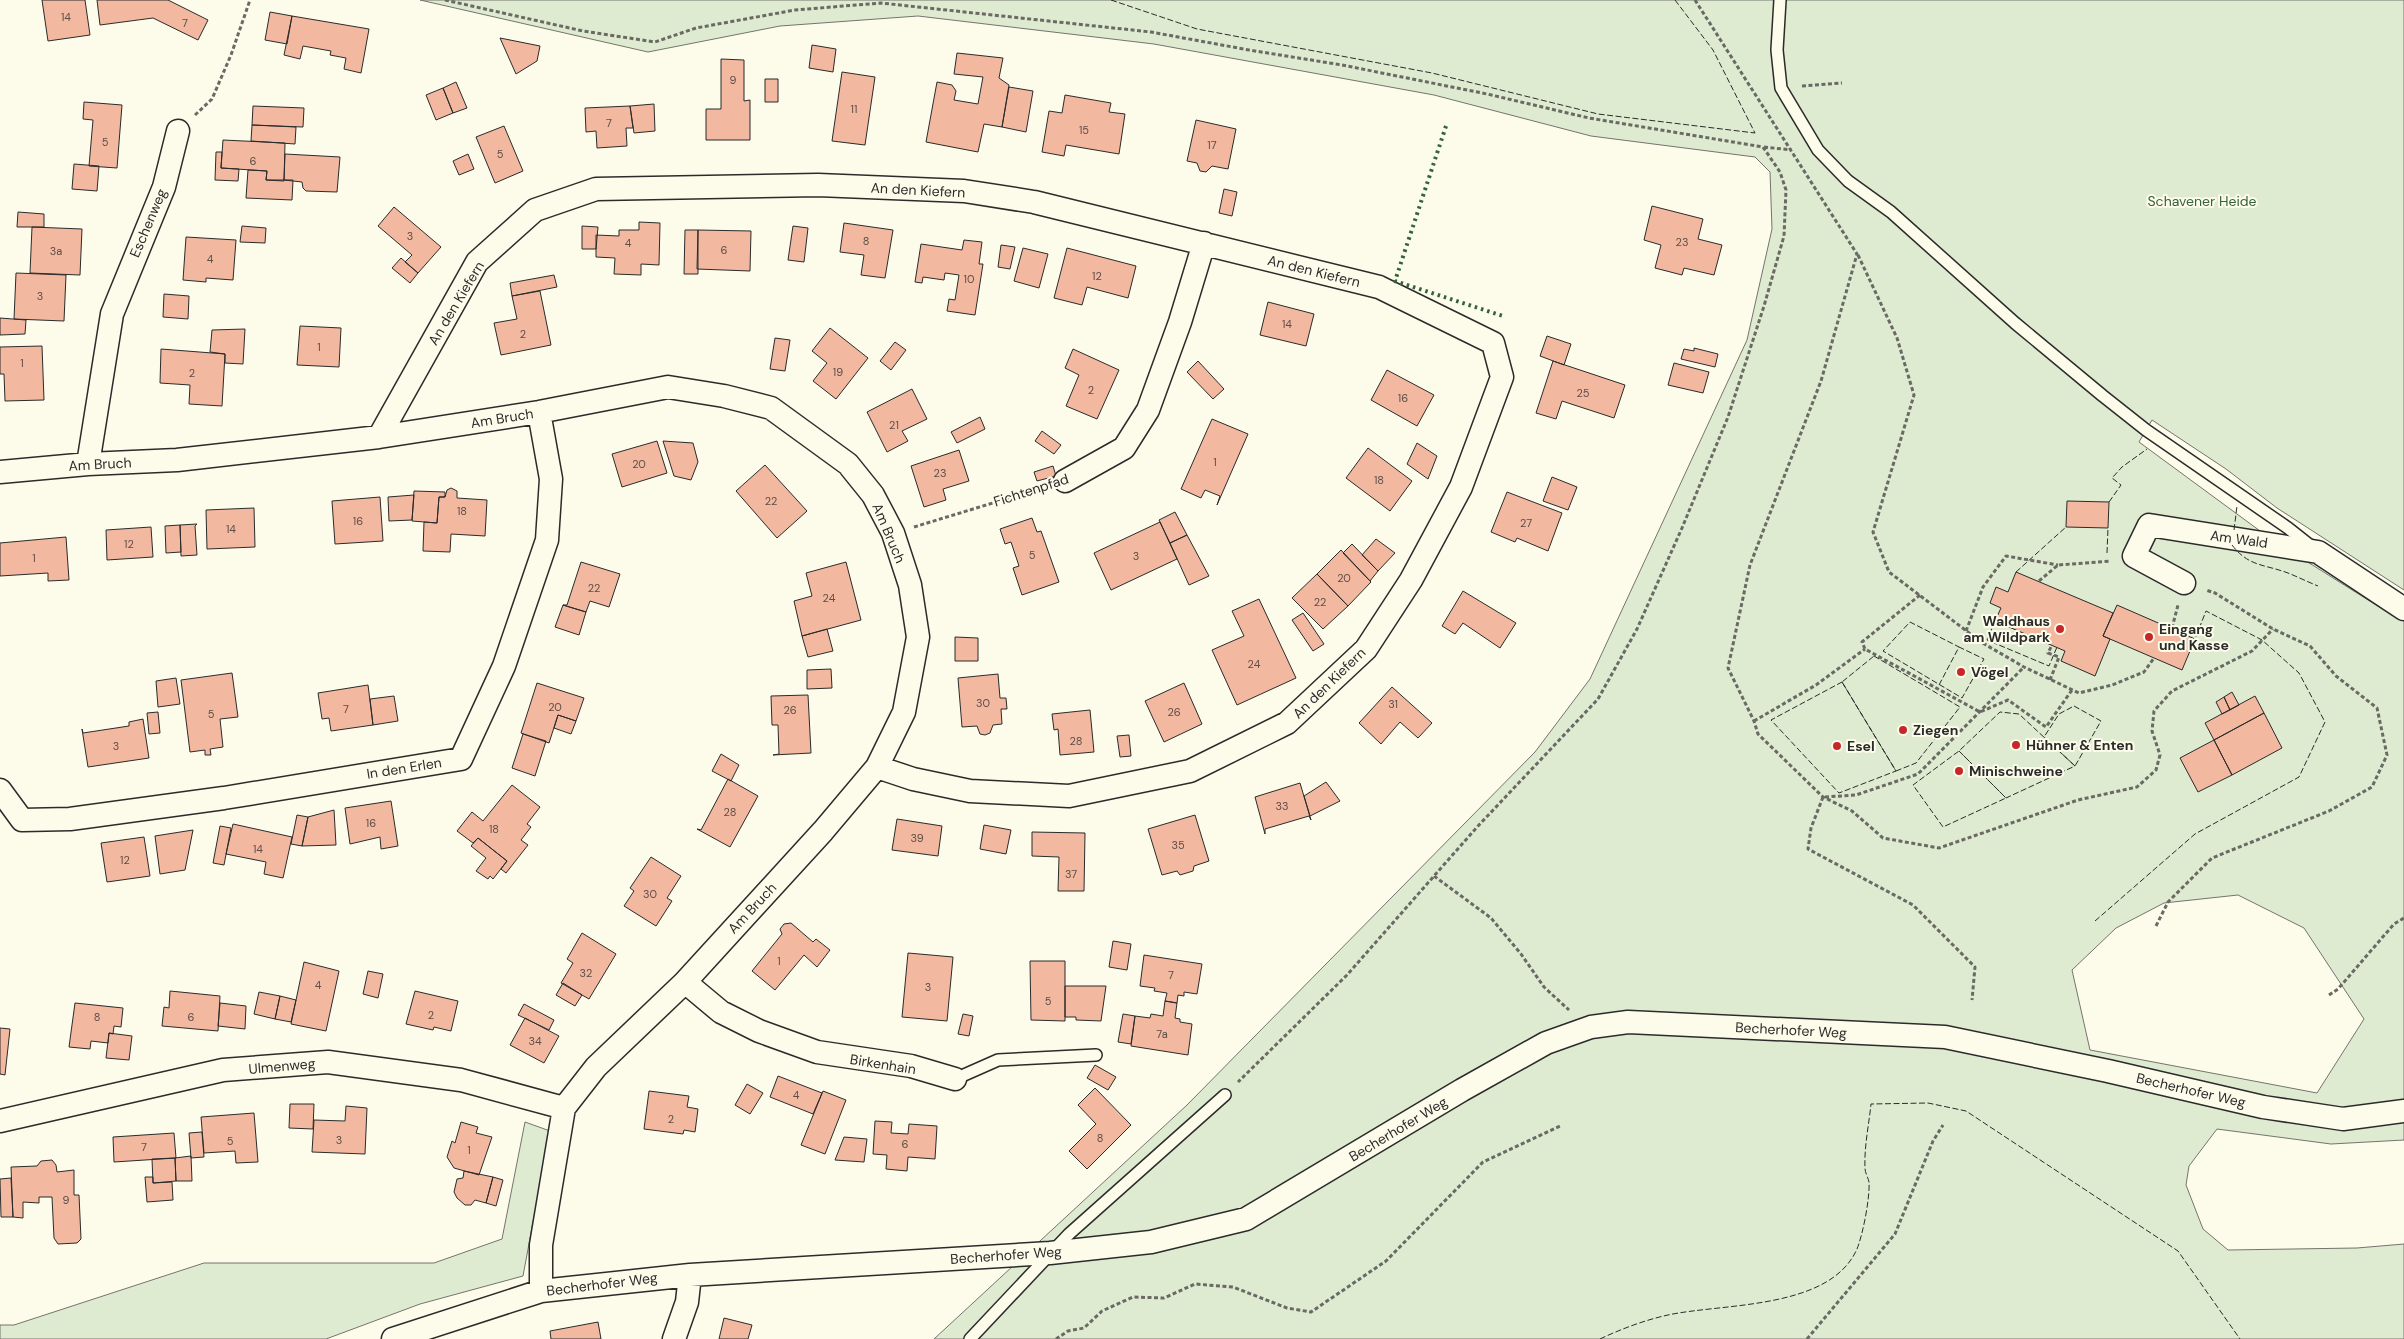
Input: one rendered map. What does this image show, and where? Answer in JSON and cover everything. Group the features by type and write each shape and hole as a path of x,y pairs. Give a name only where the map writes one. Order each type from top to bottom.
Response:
{"street":[{"name":"Eschenweg","path":"88,464 112,314 164,187 178,130"},
{"name":"An den Kiefern","path":"379,437 477,262 535,210 596,189 818,185 964,191 1034,202 1379,287 1493,342 1502,377 1461,487 1412,580 1366,649 1287,723 1190,770 1069,796 970,791 913,779 877,767"},
{"name":"Fichtenpfad","path":"1065,481 1124,448 1148,410 1180,322 1204,243"},
{"name":"Am Bruch","path":"0,472 88,464 177,460 379,437 539,412 668,387 724,396 771,408 848,464 873,494 893,533 910,584 918,637 904,712 877,767 823,832 684,982 596,1067 564,1108 541,1245 541,1292"},
{"name":"In den Erlen","path":"0,790 22,820 70,819 224,798 462,758 504,666 547,540 551,479 539,412"},
{"name":"Am Wald","path":"2134,556 2149,525 2318,552 2404,609"},
{"path":"2134,556 2184,582"},
{"name":"Birkenhain","path":"684,982 721,1012 759,1030 817,1052 911,1066 955,1079"},
{"name":"Becherhofer Weg","path":"393,1339 541,1292 690,1275 1050,1253 1151,1242 1246,1219 1462,1090 1546,1043 1591,1027 1628,1022 1945,1037 2108,1070 2263,1107 2344,1119 2404,1111"},
{"name":"Ulmenweg","path":"0,1122 224,1070 328,1062 460,1080 564,1108"},
{"path":"674,1339 686,1302 690,1275"}],"lane":[{"path":"1780,0 1777,50 1781,88 1818,150 1848,181 1891,212 2015,323 2146,430 2288,528 2318,552"},
{"name":"Birkenhain","path":"955,1079 998,1060 1096,1055"},
{"path":"970,1339 1050,1253 1226,1095"}],"path":[{"path":"178,130 212,100 231,55 250,0"},
{"path":"446,0 583,31 655,42 696,28 786,12 882,3 1151,32 1342,65 1487,94 1589,118 1763,147 1818,150"},
{"path":"1695,0 1755,97 1792,150 1857,254 1897,338 1914,395 1874,532 1889,572 1981,642 2024,667 2079,694 2120,682 2144,672 2154,658"},
{"path":"1781,88 1842,83"},
{"path":"1226,1095 1347,976 1525,775 1598,699 1637,629 1728,416 1784,236 1786,190 1780,172 1763,147"},
{"path":"1857,254 1821,380 1750,565 1728,668 1754,721 1758,734 1823,797 1852,811 1883,838 1939,848 2078,800 2136,787 2156,770 2160,755 2152,730 2154,711 2172,691 2252,651 2273,629"},
{"name":"Fichtenpfad","path":"893,533 1065,481"},
{"path":"1966,631 1983,587 2006,556 2058,565 2103,563 2134,556"},
{"path":"2039,581 2058,565"},
{"path":"2156,926 2168,902 2212,858 2330,811 2364,792 2372,787 2387,755 2377,708 2336,676 2310,646 2273,629 2214,593 2184,582"},
{"path":"1920,595 1862,642 1865,649 1980,712"},
{"path":"2050,680 2059,657 2048,653 2052,645"},
{"path":"1754,721 1816,685 1865,649"},
{"path":"1823,797 1856,795 1918,774 2024,667"},
{"path":"1980,712 2008,700 2046,727 2072,690"},
{"path":"1823,797 1811,828 1808,849 1913,905 1975,967 1972,1000"},
{"path":"1434,876 1491,918 1521,954 1544,986 1591,1027"},
{"path":"2329,996 2338,989 2394,924 2404,918"},
{"path":"1807,1339 1895,1234 1933,1141 1943,1124"},
{"path":"1056,1339 1068,1331 1084,1328 1102,1311 1133,1297 1164,1298 1195,1284 1233,1287 1286,1308 1311,1312 1386,1261 1483,1162 1560,1126"}],"green space":[{"name":"Schavener Heide","path":"420,0 2404,0 2404,590 2277,508 2226,469 2152,420 2139,442 2271,539 2392,615 2404,609 2404,1140 2331,1144 2217,1129 2189,1166 2186,1185 2203,1229 2228,1250 2357,1248 2404,1244 2404,1339 934,1339 1187,1105 1535,752 1590,679 1747,340 1772,229 1770,172 1755,157 1591,136 1434,95 1154,44 918,16 780,26 648,52","holes":["2238,895 2304,928 2364,1019 2317,1093 2090,1050 2072,970 2116,928 2164,903"]},
{"path":"525,1122 550,1131 523,1276 420,1304 326,1339 0,1339 0,1325 14,1325 204,1263 434,1263 502,1239"}],"building":[{"path":"42,0 85,0 90,35 48,41"},
{"path":"97,0 168,0 208,20 198,40 153,18 100,25"},
{"path":"270,12 292,16 287,44 265,40"},
{"path":"292,16 369,29 361,73 344,69 346,58 330,55 331,51 303,46 300,59 284,55"},
{"path":"500,38 540,46 537,61 516,74"},
{"path":"812,45 836,49 833,72 809,68"},
{"path":"957,53 1003,58 999,78 1009,85 1002,127 984,124 978,152 926,142 937,82 952,85 956,91 954,100 978,104 983,77 954,74"},
{"path":"721,59 744,60 744,101 750,100 750,140 706,140 706,109 721,109"},
{"path":"842,72 875,77 865,145 832,141"},
{"path":"765,79 778,79 778,102 765,102"},
{"path":"456,82 467,108 453,113 443,88"},
{"path":"1009,87 1033,91 1026,132 1002,127"},
{"path":"443,88 453,113 436,120 426,95"},
{"path":"1065,95 1111,103 1109,112 1125,114 1119,154 1066,145 1064,156 1042,152 1049,111 1062,113"},
{"path":"84,102 122,105 117,168 89,166 93,120 83,119"},
{"path":"654,104 655,131 634,133 630,106"},
{"path":"253,106 304,108 303,127 252,125"},
{"path":"630,106 633,128 626,128 627,146 597,148 596,131 586,132 585,108"},
{"path":"1196,120 1236,129 1228,169 1212,166 1206,172 1200,171 1197,163 1187,161"},
{"path":"252,125 296,127 295,144 251,141"},
{"path":"504,126 523,171 495,183 476,137"},
{"path":"223,140 285,143 284,181 266,180 267,171 221,168"},
{"path":"216,152 222,152 221,168 239,169 238,181 215,180"},
{"path":"285,154 340,157 337,192 306,191 303,188 302,182 284,180"},
{"path":"468,154 474,169 459,175 453,161"},
{"path":"74,164 99,166 97,191 72,189"},
{"path":"248,170 267,171 266,180 293,180 292,200 246,198"},
{"path":"1224,189 1237,192 1232,216 1219,213"},
{"path":"1652,206 1703,219 1698,239 1722,245 1714,275 1684,268 1682,275 1655,268 1661,245 1644,240"},
{"path":"394,207 441,247 418,273 405,262 412,255 378,226"},
{"path":"18,212 44,214 44,227 17,227"},
{"path":"639,222 660,223 659,265 641,264 641,275 614,274 615,258 596,257 596,235 619,236 619,230 639,230"},
{"path":"844,223 893,230 885,278 861,275 864,255 840,252"},
{"path":"242,226 266,228 265,243 240,242"},
{"path":"582,226 598,227 596,249 582,249"},
{"path":"793,226 808,228 804,262 788,260"},
{"path":"32,227 82,229 80,275 30,273"},
{"path":"685,230 698,230 698,274 684,274"},
{"path":"698,230 751,231 750,271 697,269"},
{"path":"186,237 236,240 233,280 206,278 206,282 183,280"},
{"path":"964,240 982,242 979,264 983,264 975,315 947,311 949,299 955,300 959,275 945,273 944,280 923,277 922,283 915,282 921,244 962,250"},
{"path":"1001,245 1015,247 1010,269 998,267"},
{"path":"1023,248 1048,254 1039,288 1014,281"},
{"path":"1067,248 1136,266 1128,298 1087,287 1082,305 1054,298"},
{"path":"401,258 418,273 410,283 392,268"},
{"path":"16,273 66,275 64,321 14,319"},
{"path":"554,275 557,287 512,296 510,283"},
{"path":"540,291 551,345 501,355 494,323 517,319 512,296"},
{"path":"164,294 189,296 188,319 163,317"},
{"path":"1268,302 1314,314 1306,346 1260,335"},
{"path":"0,318 26,320 25,334 0,335"},
{"path":"300,326 341,328 339,367 297,365"},
{"path":"830,328 868,358 836,399 813,381 827,363 812,351"},
{"path":"245,329 243,364 225,363 225,354 210,352 212,330"},
{"path":"1547,336 1571,344 1564,365 1540,356"},
{"path":"775,338 790,340 785,371 770,369"},
{"path":"895,342 906,350 891,370 880,361"},
{"path":"42,346 44,400 5,401 4,374 0,374 0,347"},
{"path":"1694,348 1718,354 1715,367 1681,359 1684,349 1694,351"},
{"path":"161,349 225,354 222,406 189,404 190,385 160,383"},
{"path":"1073,349 1119,370 1097,419 1066,406 1079,375 1065,368"},
{"path":"1198,361 1224,389 1213,399 1187,372"},
{"path":"1553,361 1625,385 1614,418 1562,401 1556,419 1536,413"},
{"path":"1674,363 1709,372 1703,393 1668,385"},
{"path":"1387,370 1434,395 1417,426 1371,400"},
{"path":"912,389 927,419 902,431 908,441 887,452 867,412"},
{"path":"980,417 985,429 957,443 951,432"},
{"path":"1212,419 1248,434 1217,505 1220,496 1205,490 1201,498 1181,489"},
{"path":"1042,431 1061,445 1054,454 1035,441"},
{"path":"657,441 667,473 622,487 612,454"},
{"path":"663,441 693,443 698,462 691,480 674,476"},
{"path":"1417,443 1437,456 1428,479 1407,464"},
{"path":"1368,448 1412,481 1390,511 1346,478"},
{"path":"959,450 969,481 943,489 946,500 924,507 911,466"},
{"path":"765,465 807,511 777,538 736,491"},
{"path":"1053,466 1056,476 1037,481 1034,472"},
{"path":"1552,477 1577,487 1568,510 1543,501"},
{"path":"451,488 457,491 457,498 487,500 485,536 451,534 450,552 423,551 424,522 437,523 439,497 445,497 447,490"},
{"path":"414,491 445,492 445,497 439,497 437,523 412,521"},
{"path":"1507,492 1562,513 1548,551 1517,538 1515,542 1491,532"},
{"path":"414,495 412,520 389,521 388,497"},
{"path":"380,497 383,541 335,544 332,501"},
{"path":"2067,501 2109,502 2108,528 2066,527"},
{"path":"254,508 255,547 207,549 206,510"},
{"path":"1175,512 1187,535 1170,543 1159,520"},
{"path":"1032,518 1037,532 1041,531 1059,582 1022,595 1013,568 1019,566 1011,542 1005,544 1000,529"},
{"path":"1160,522 1177,559 1111,590 1094,553"},
{"path":"197,524 195,526 197,555 181,556 180,525"},
{"path":"180,525 181,552 166,553 165,526"},
{"path":"151,527 153,557 107,560 106,530"},
{"path":"1187,535 1209,576 1189,585 1170,543"},
{"path":"66,537 69,580 48,581 48,573 0,576 0,543"},
{"path":"1376,539 1395,553 1378,571 1362,555"},
{"path":"1352,544 1378,571 1370,581 1343,553"},
{"path":"1341,550 1371,582 1348,606 1317,574"},
{"path":"581,562 620,574 609,607 590,601 586,612 563,605 567,605"},
{"path":"846,562 861,620 802,636 794,601 812,596 806,573"},
{"name":"Waldhaus am Wildpark","path":"2016,572 2113,613 2103,636 2110,639 2095,676 2061,661 2065,651 1995,621 2001,608 1990,603 1996,587 2008,592"},
{"path":"1317,574 1348,606 1323,629 1292,598"},
{"path":"1463,591 1516,623 1500,648 1463,623 1455,634 1442,626"},
{"path":"1259,599 1296,678 1237,705 1212,650 1244,636 1232,611"},
{"path":"563,605 586,612 579,635 555,627"},
{"name":"Eingang und Kasse","path":"2117,605 2195,639 2182,670 2103,636"},
{"path":"1303,613 1324,644 1313,651 1292,620"},
{"path":"827,629 833,651 808,657 802,636"},
{"path":"955,637 978,638 978,661 955,661"},
{"path":"831,669 832,688 807,689 807,670"},
{"path":"232,673 238,717 220,719 223,747 210,749 211,755 205,755 205,750 190,752 181,680"},
{"path":"998,674 1000,698 1006,698 1007,709 1001,709 1002,724 993,725 990,733 985,735 980,734 977,726 962,727 958,678"},
{"path":"176,678 180,704 158,707 156,681"},
{"path":"537,683 584,698 576,721 558,715 549,743 521,733"},
{"path":"1184,683 1202,724 1164,742 1145,701"},
{"path":"368,685 373,725 331,731 329,718 322,719 318,693"},
{"path":"1392,687 1432,723 1418,738 1400,722 1381,744 1359,723"},
{"path":"2232,692 2239,705 2230,710 2224,697"},
{"path":"808,695 811,753 773,755 779,754 778,725 772,725 771,696"},
{"path":"394,696 398,721 373,725 370,699"},
{"path":"2255,696 2264,713 2214,740 2205,723"},
{"path":"2224,697 2230,710 2222,714 2216,702"},
{"path":"1090,710 1094,752 1060,755 1058,729 1054,730 1052,714"},
{"path":"158,712 160,733 149,734 147,713"},
{"path":"2264,713 2282,748 2232,775 2214,740"},
{"path":"558,715 576,721 571,734 554,728"},
{"path":"143,719 149,758 88,767 82,729 83,733 129,726 129,722"},
{"path":"523,734 546,741 535,776 512,768"},
{"path":"1129,735 1131,756 1120,757 1117,736"},
{"path":"2214,740 2232,775 2198,792 2180,758"},
{"path":"721,754 739,765 731,781 712,771"},
{"path":"728,779 758,796 730,847 697,829 701,830"},
{"path":"1326,782 1340,801 1310,816 1304,796"},
{"path":"1300,783 1311,820 1309,816 1265,829 1265,834 1255,797"},
{"path":"512,785 540,807 527,824 531,827 521,840 528,845 506,873 501,869 507,861 478,838 473,843 457,831 472,812 483,821"},
{"path":"391,801 398,846 381,849 380,837 350,844 345,808"},
{"path":"334,810 336,845 302,846 308,817"},
{"path":"297,815 308,817 302,846 291,844"},
{"path":"1195,815 1209,861 1194,866 1193,871 1180,875 1177,871 1162,875 1148,829"},
{"path":"897,819 942,826 938,856 892,850"},
{"path":"233,824 292,837 283,878 264,874 266,862 226,854"},
{"path":"984,825 1011,830 1006,854 980,849"},
{"path":"220,826 231,828 224,865 213,863"},
{"path":"193,830 185,870 160,874 155,836"},
{"path":"1032,832 1085,833 1084,891 1058,891 1059,857 1032,856"},
{"path":"144,837 150,876 107,882 101,843"},
{"path":"478,838 507,861 493,879 490,876 488,879 476,871 486,858 471,846"},
{"path":"651,857 681,876 667,898 672,901 656,926 624,906 634,891 630,888"},
{"path":"791,923 813,942 816,939 830,950 817,967 804,955 775,990 752,971 782,934 780,929 784,924"},
{"path":"582,933 616,954 589,999 561,983 573,963 567,959"},
{"path":"1113,941 1131,944 1127,970 1109,967"},
{"path":"908,953 953,957 947,1021 902,1017"},
{"path":"1144,955 1202,964 1197,994 1184,992 1184,996 1178,995 1177,1003 1165,1001 1167,993 1154,991 1155,988 1140,986"},
{"path":"1030,961 1065,961 1065,1021 1031,1020"},
{"path":"304,962 339,971 326,1031 291,1024"},
{"path":"368,971 383,974 378,998 363,994"},
{"path":"563,983 582,995 575,1006 556,995"},
{"path":"1065,986 1106,986 1101,1021 1076,1020 1076,1017 1065,1017"},
{"path":"170,991 220,996 218,1031 162,1026 164,1007 169,1008"},
{"path":"415,991 458,1001 451,1031 434,1027 433,1030 406,1024"},
{"path":"259,992 280,996 275,1019 254,1014"},
{"path":"280,996 296,1000 291,1022 275,1019"},
{"path":"1165,1001 1177,1003 1175,1018 1180,1019 1180,1022 1192,1024 1188,1055 1131,1046 1135,1016 1150,1018 1151,1014 1163,1016"},
{"path":"75,1003 123,1008 121,1027 114,1026 113,1034 109,1033 108,1043 91,1041 90,1049 69,1047"},
{"path":"220,1003 246,1006 245,1029 218,1026"},
{"path":"524,1004 554,1020 549,1030 518,1015"},
{"path":"963,1014 973,1016 969,1036 958,1034"},
{"path":"1123,1014 1135,1016 1131,1044 1118,1042"},
{"path":"525,1018 559,1036 544,1063 510,1045"},
{"path":"0,1028 10,1029 5,1075 0,1074"},
{"path":"109,1033 132,1036 129,1060 106,1058"},
{"path":"1095,1065 1116,1077 1108,1090 1087,1078"},
{"path":"778,1076 822,1093 813,1114 770,1097"},
{"path":"747,1084 763,1093 750,1114 735,1105"},
{"path":"1095,1088 1131,1125 1087,1169 1069,1151 1096,1124 1078,1105"},
{"path":"649,1091 689,1096 687,1107 698,1109 695,1132 684,1130 683,1134 644,1129"},
{"path":"823,1091 846,1100 825,1154 801,1145"},
{"path":"290,1104 314,1104 313,1129 289,1128"},
{"path":"346,1106 367,1108 365,1154 312,1152 314,1120 345,1121"},
{"path":"254,1113 258,1162 236,1163 235,1151 204,1153 201,1117"},
{"path":"875,1121 892,1122 891,1133 908,1134 909,1124 937,1126 935,1159 908,1157 907,1171 886,1169 887,1155 873,1154"},
{"path":"461,1122 478,1127 476,1133 492,1137 479,1175 454,1168 447,1157 452,1141 455,1143"},
{"path":"202,1132 204,1157 191,1158 189,1133"},
{"path":"174,1133 176,1158 114,1162 113,1137"},
{"path":"844,1137 867,1139 864,1162 835,1160"},
{"path":"191,1156 192,1181 176,1181 175,1158"},
{"path":"175,1158 176,1181 153,1183 152,1159"},
{"path":"52,1160 56,1165 57,1172 74,1170 74,1195 79,1195 81,1239 77,1243 58,1244 54,1238 52,1197 39,1197 39,1203 23,1202 23,1218 13,1217 11,1167 37,1166 41,1161"},
{"path":"464,1171 493,1177 486,1203 475,1200 471,1205 465,1205 457,1198 454,1192 457,1179 463,1178"},
{"path":"145,1177 153,1177 153,1183 172,1182 173,1200 147,1202"},
{"path":"493,1177 503,1180 496,1206 486,1203"},
{"path":"11,1178 13,1217 1,1217 0,1179"},
{"path":"724,1318 752,1325 748,1339 719,1339"},
{"path":"598,1322 601,1339 551,1339 550,1331"}],"hedge":[{"path":"1446,126 1395,281 1503,316"}],"fence":[{"path":"1111,0 1197,29 1432,73 1598,114 1755,133"},
{"path":"1675,0 1713,50 1755,133"},
{"path":"2109,502 2121,485 2112,478 2122,467 2147,449"},
{"path":"2234,530 2237,506"},
{"path":"2016,572 2066,527"},
{"path":"2107,553 2108,528"},
{"path":"2232,545 2238,552 2257,564 2288,573 2318,586"},
{"path":"2095,921 2195,834 2299,777 2325,722 2299,673 2262,640 2206,611 2195,639"},
{"path":"1995,621 1987,640 2049,666 2057,647"},
{"path":"1939,685 1959,647 1984,659 1962,698 1883,651 1910,622 1959,647"},
{"path":"1874,656 1960,707 1916,763 1896,771 1842,682 1874,656"},
{"path":"1842,682 1896,771 1839,793 1771,720 1842,682"},
{"path":"2074,706 2101,721 2075,766 2044,737 2059,714 2074,706"},
{"path":"1959,751 2006,798 1943,827 1913,785 1959,751 2000,712 2019,714 2075,766 2006,798 1959,751"},
{"path":"1600,1339 1633,1325 1659,1317 1773,1300 1800,1294 1824,1283 1843,1269 1857,1249 1862,1234 1869,1189 1865,1160 1871,1104 1928,1103 1966,1111 2178,1251 2240,1339"}],"place":[{"name":"Waldhaus am Wildpark","path":"2060,629"},
{"name":"Eingang und Kasse","path":"2149,637"},
{"name":"Vögel","path":"1961,672"},
{"name":"Ziegen","path":"1903,730"},
{"name":"Hühner & Enten","path":"2016,745"},
{"name":"Esel","path":"1837,746"},
{"name":"Minischweine","path":"1959,771"}]}
